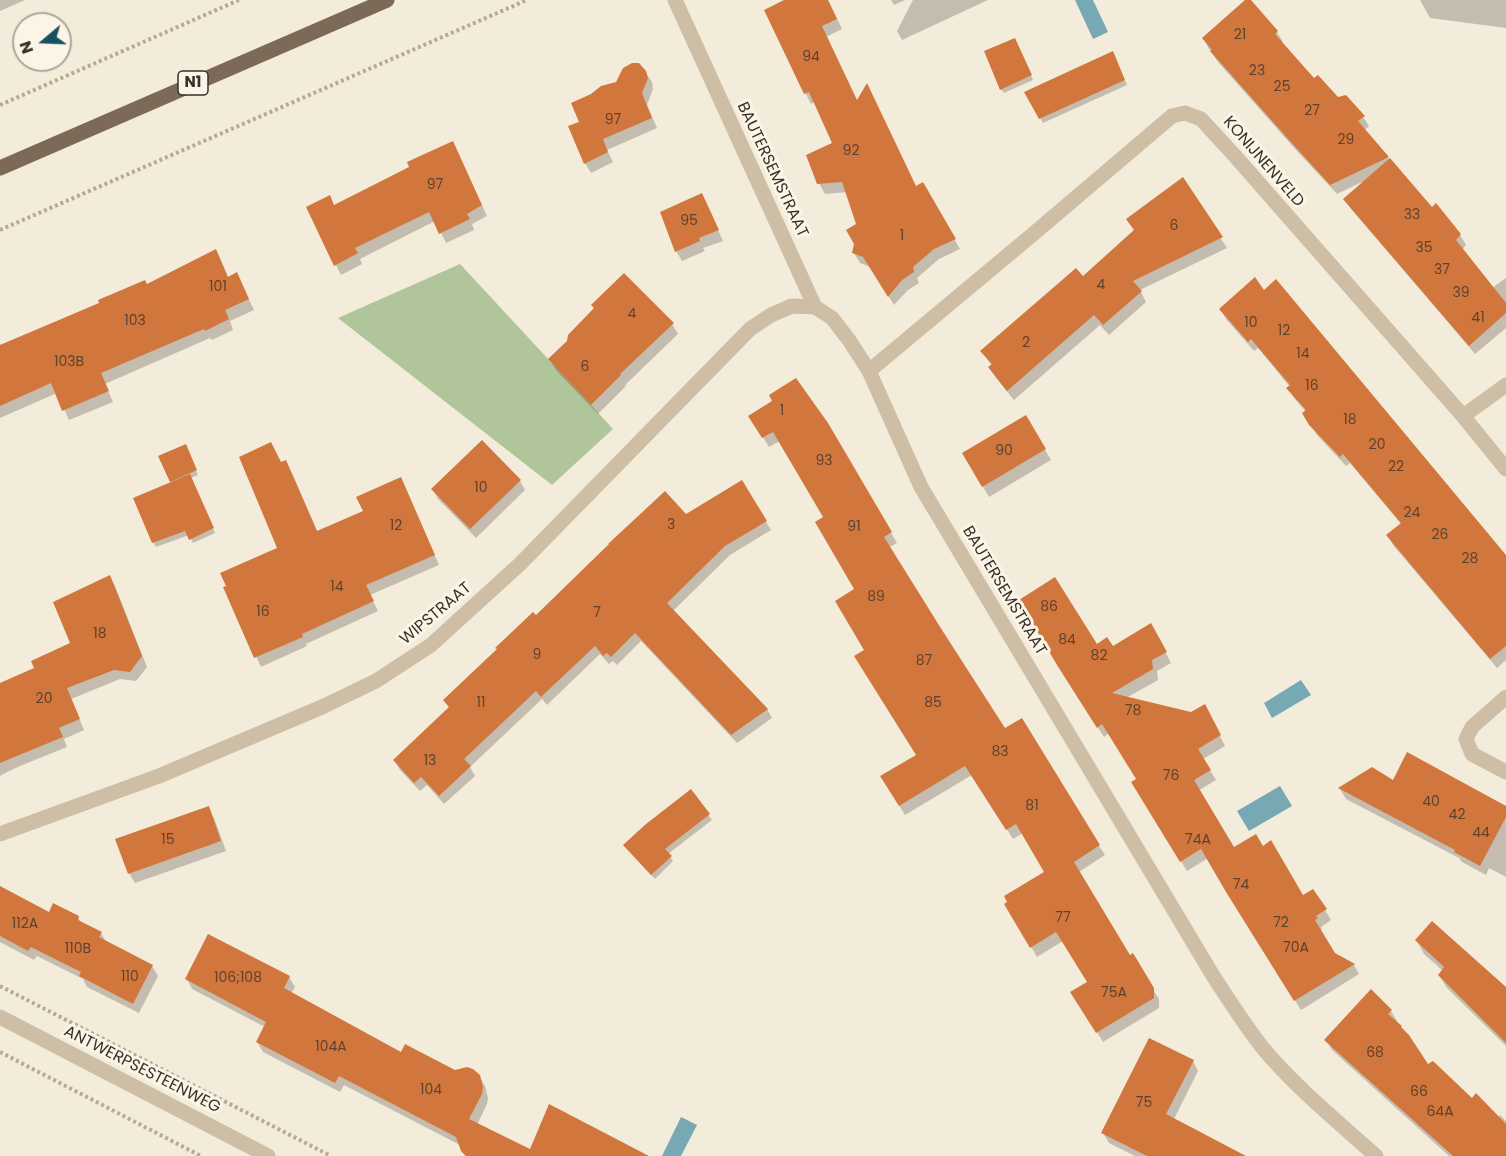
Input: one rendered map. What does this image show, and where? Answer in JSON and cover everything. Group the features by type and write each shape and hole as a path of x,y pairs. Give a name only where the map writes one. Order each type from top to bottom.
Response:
{"main road":[{"name":"N1","path":"0,168 387,0"}],"street":[{"name":"BAUTERSEMSTRAAT","path":"675,0 815,307 832,318 869,371 921,488 1212,974 1263,1048 1297,1084 1376,1156"},
{"name":"KONIJNENVELD","path":"869,371 1172,116 1185,113 1201,119 1208,126 1506,469"},
{"name":"WIPSTRAAT","path":"0,834 159,776 322,707 376,681 431,645 520,564 750,329 771,315 792,306 815,307"},
{"path":"1462,416 1506,385"},
{"path":"1506,697 1472,727 1467,739 1472,754 1506,772"},
{"name":"ANTWERPSESTEENWEG","path":"0,1017 268,1156"}],"path":[{"path":"0,105 239,0"},
{"path":"0,230 527,0"},
{"path":"0,986 331,1156"},
{"path":"0,1052 201,1156"}],"green space":[{"path":"460,264 613,429 552,485 338,318"}],"water":[{"path":"1075,0 1093,0 1108,32 1093,39"},
{"path":"1301,680 1311,695 1272,718 1264,703"},
{"path":"1280,786 1292,806 1249,831 1237,811"},
{"path":"681,1117 697,1125 681,1156 662,1156"}],"building":[{"path":"784,0 828,0 837,19 822,26 857,100 867,83 916,186 923,182 956,239 934,249 913,267 914,272 902,280 888,297 863,257 852,253 854,244 846,230 856,224 842,182 817,184 806,155 832,143 809,92 804,94 764,10"},
{"path":"1245,0 1251,0 1278,31 1275,34 1314,78 1318,75 1338,97 1346,95 1365,116 1358,121 1389,157 1330,185 1210,51 1212,50 1202,38"},
{"path":"1015,38 1032,75 1000,90 984,51"},
{"path":"1113,51 1125,80 1039,119 1024,92"},
{"path":"632,63 639,63 646,71 648,78 642,93 652,118 603,139 608,152 584,164 568,126 579,122 571,103 591,94 601,86 616,82 623,68"},
{"path":"453,141 482,205 467,214 470,219 439,234 429,212 355,248 358,253 334,266 306,207 330,195 334,205 409,167 407,162"},
{"path":"1390,158 1432,207 1436,203 1461,234 1456,240 1506,303 1506,313 1469,346 1343,199"},
{"path":"1183,177 1223,237 1133,281 1142,291 1103,325 1094,315 1007,391 988,367 992,364 980,351 1076,268 1083,276 1134,230 1126,219"},
{"path":"702,193 719,230 675,252 660,212"},
{"path":"216,249 228,277 237,272 249,299 225,310 229,319 101,373 109,391 62,411 51,383 0,406 0,345 99,303 98,300 145,280 147,284"},
{"path":"624,273 674,323 591,405 548,359 567,341 568,335 594,308 591,305"},
{"path":"1255,277 1264,290 1276,279 1506,555 1506,646 1490,659 1386,535 1401,523 1343,454 1340,457 1309,425 1302,413 1306,410 1286,388 1290,385 1251,339 1248,342 1219,309"},
{"path":"796,378 828,423 892,532 884,537 1005,728 1022,718 1100,845 1074,862 1130,955 1133,953 1154,988 1154,998 1096,1033 1070,992 1087,982 1056,932 1030,948 1004,904 1007,902 1004,896 1044,872 1016,824 1006,830 965,766 899,806 880,776 916,755 854,656 864,650 835,601 854,589 815,522 823,517 773,432 762,438 748,416 772,401 769,395"},
{"path":"1026,415 1046,449 982,487 962,453"},
{"path":"482,440 521,480 470,529 431,489"},
{"path":"271,442 281,462 286,460 317,531 363,511 356,497 401,477 435,555 366,585 374,601 302,634 303,637 254,658 223,587 226,586 220,573 277,548 239,457"},
{"path":"186,444 197,470 170,482 158,456"},
{"path":"190,474 214,528 189,540 185,531 152,543 133,498"},
{"path":"742,480 767,521 725,546 667,603 768,709 731,735 635,633 611,657 607,653 603,656 595,646 541,697 536,691 464,759 471,766 439,796 421,777 414,783 393,760 449,707 443,700 497,649 495,648 533,612 536,615 665,491 686,514"},
{"path":"110,575 142,656 130,672 114,670 67,688 80,719 59,728 63,737 0,763 0,683 34,668 31,661 70,643 53,602"},
{"path":"1055,577 1097,644 1107,637 1113,646 1151,623 1167,652 1152,660 1153,669 1112,693 1191,712 1205,704 1221,735 1198,749 1211,770 1194,780 1234,847 1256,834 1263,846 1271,840 1303,895 1313,889 1327,909 1316,916 1318,918 1315,920 1335,953 1355,964 1294,1001 1201,849 1180,862 1131,782 1136,779 1102,724 1097,728 1019,600"},
{"path":"1407,752 1506,806 1506,817 1480,866 1454,852 1455,850 1338,788 1372,767 1393,780"},
{"path":"691,789 710,814 665,849 672,856 651,875 623,845"},
{"path":"209,806 221,841 128,874 115,839"},
{"path":"0,886 49,912 53,903 79,916 78,920 102,932 99,937 153,965 133,1004 79,976 81,972 31,947 28,951 0,936"},
{"path":"1432,921 1506,987 1506,1043 1438,975 1444,967 1415,940"},
{"path":"208,934 290,976 284,988 401,1052 405,1044 455,1070 467,1067 473,1069 480,1075 483,1087 482,1094 469,1119 530,1149 549,1104 649,1156 466,1156 461,1151 456,1137 339,1076 335,1083 256,1042 266,1022 185,979"},
{"path":"1371,989 1392,1010 1388,1014 1402,1026 1428,1064 1433,1061 1472,1098 1476,1093 1506,1124 1506,1156 1453,1156 1324,1040"},
{"path":"1149,1038 1194,1060 1166,1114 1246,1156 1147,1156 1101,1133"}]}
